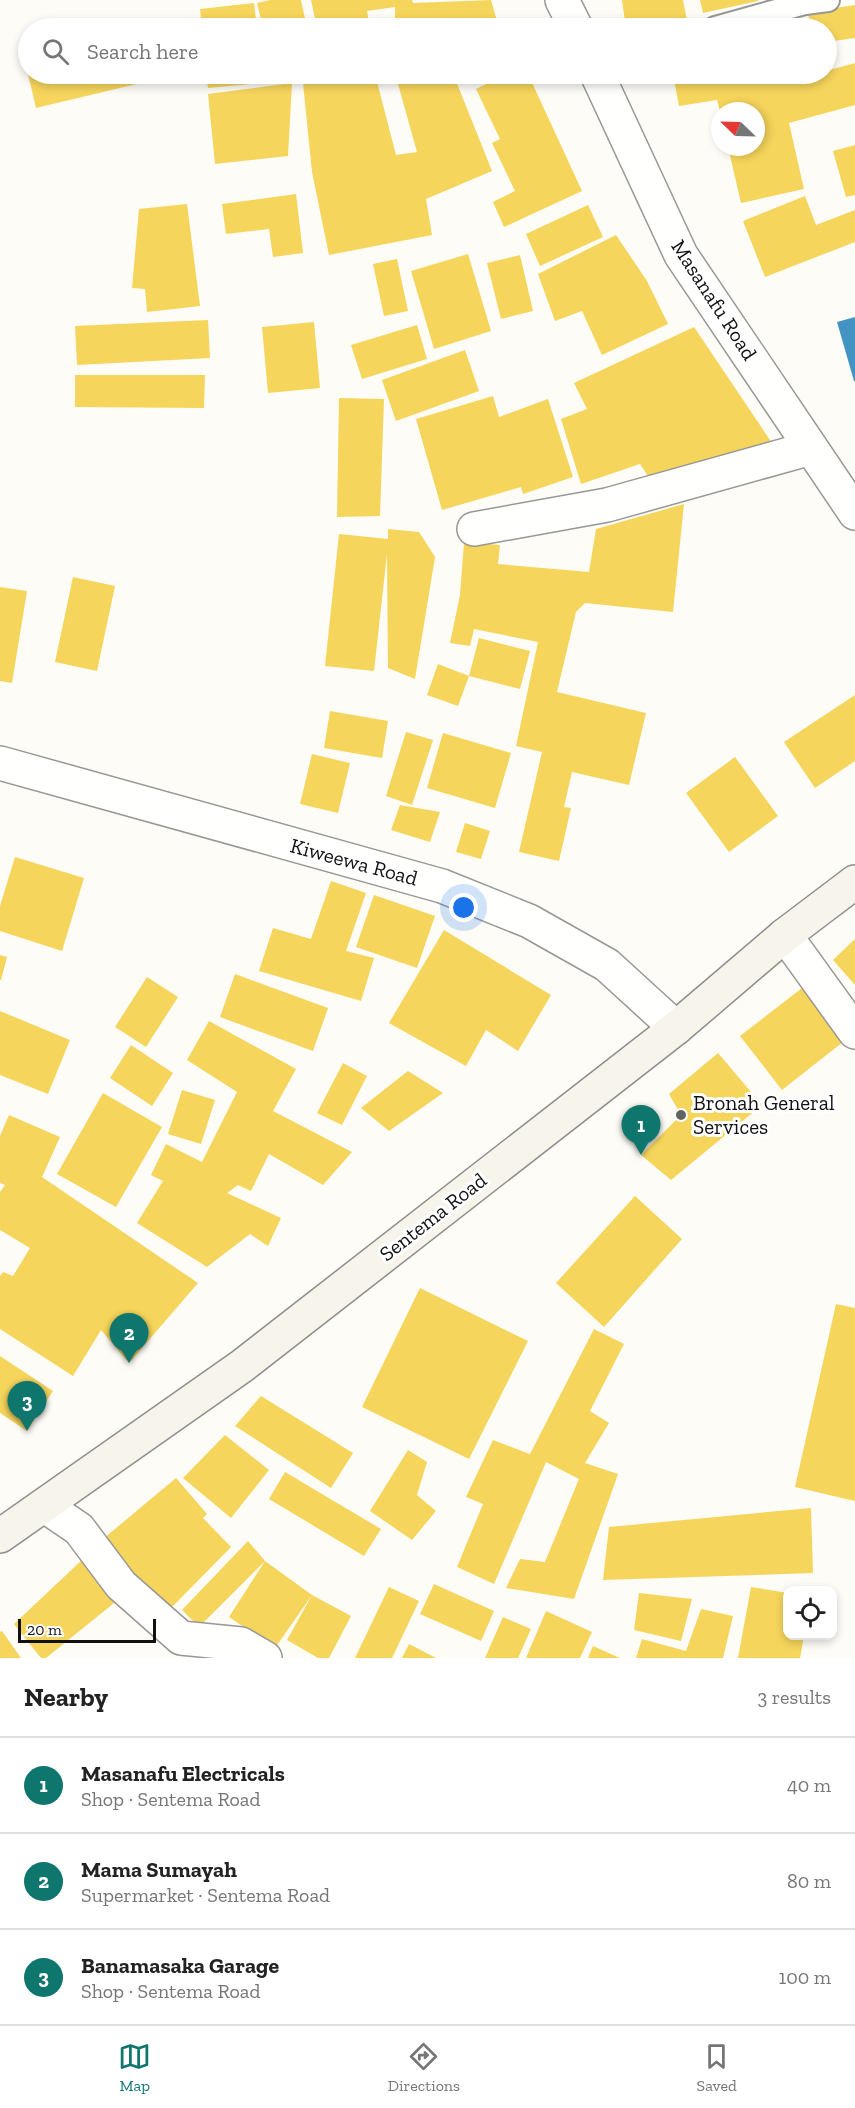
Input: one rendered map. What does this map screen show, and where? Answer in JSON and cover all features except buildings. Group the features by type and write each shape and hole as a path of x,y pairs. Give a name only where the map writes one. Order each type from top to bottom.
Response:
{"main road":[{"name":"Sentema Road","path":"0,1536 242,1366 676,1028 785,934 855,882"}],"street":[{"path":"562,0 571,18"},
{"name":"Masanafu Road","path":"602,84 681,255 855,513"},
{"path":"474,529 607,505 811,448"},
{"name":"Kiweewa Road","path":"0,763 442,886 529,921 607,965 676,1028"},
{"path":"785,934 855,1032"},
{"path":"45,1506 79,1529 121,1585 181,1638 241,1644 265,1658"}],"lane":[{"path":"751,18 805,3 828,0"}],"place":[{"name":"Bronah General Services","path":"681,1115"},
{"name":"Masanafu Electricals","path":"641,1155"},
{"name":"Mama Sumayah","path":"129,1363"},
{"name":"Banamasaka Garage","path":"27,1431"}]}
